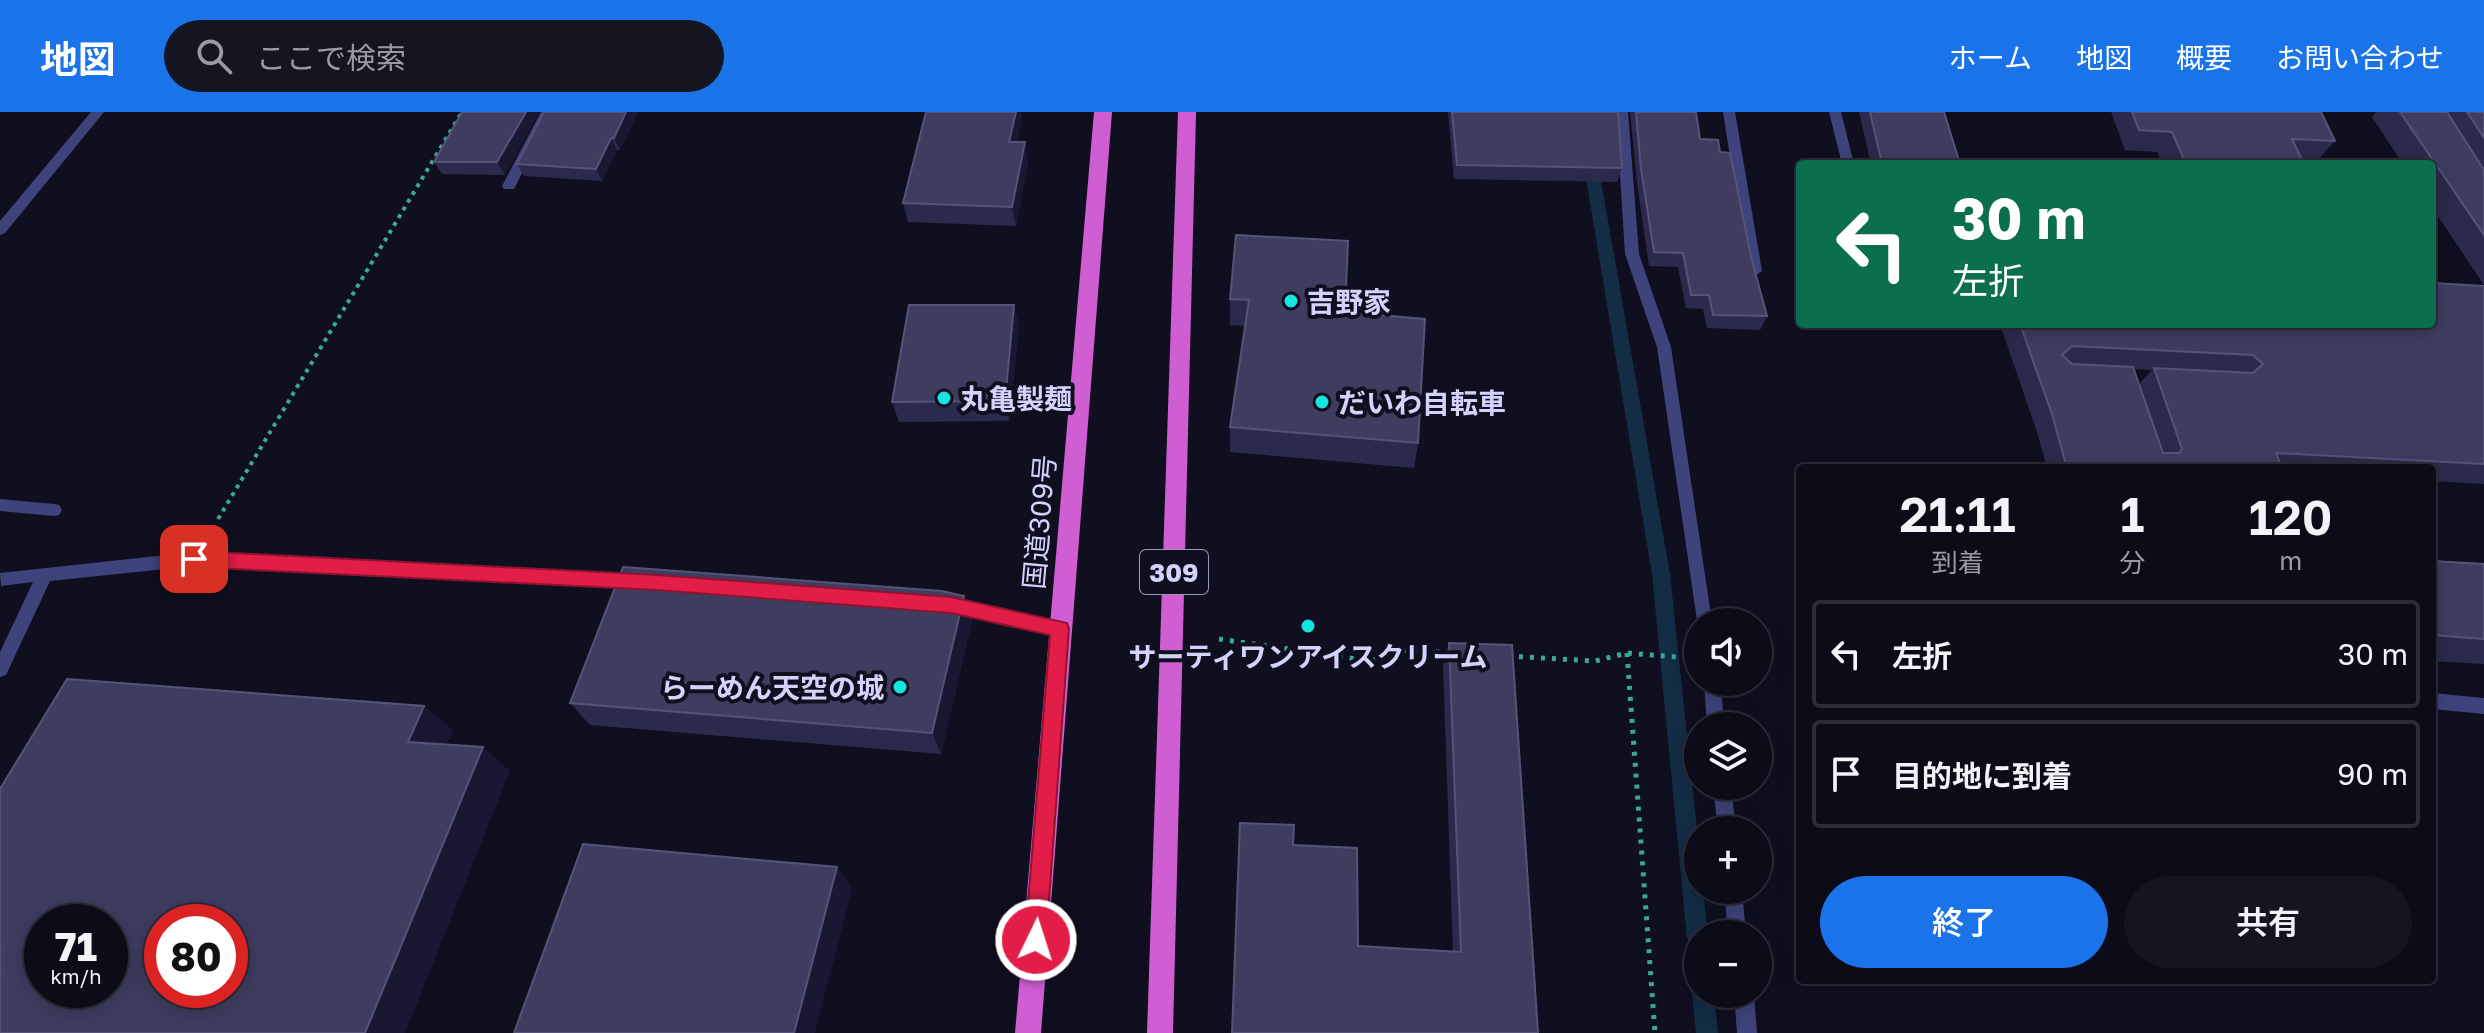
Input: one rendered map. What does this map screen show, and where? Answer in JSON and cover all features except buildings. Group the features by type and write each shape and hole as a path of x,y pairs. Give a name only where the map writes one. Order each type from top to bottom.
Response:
{"highway":[{"name":"国道309号","path":"1028,1033 1103,112"},
{"name":"309","path":"1160,1033 1187,112"}],"street":[{"path":"0,230 98,112"},
{"path":"509,186 547,112"},
{"path":"1622,112 1632,254 1664,347 1702,608"},
{"path":"1729,112 1755,271"},
{"path":"1835,112 1847,160"},
{"path":"0,505 54,510"},
{"path":"1,579 194,559 657,582"},
{"path":"0,670 45,574"},
{"path":"935,604 1060,629"},
{"path":"2436,701 2484,706"},
{"path":"1745,1008 1747,1033"}],"path":[{"path":"194,559 462,112"},
{"path":"1219,639 1370,661 1403,650 1462,653"},
{"path":"1630,654 1655,1033"},
{"path":"1506,656 1595,661 1630,654 1684,657"}],"waterway":[{"path":"1582,112 1661,574 1696,920"},
{"path":"1704,1008 1707,1033"}],"place":[{"name":"吉野家","path":"1291,301"},
{"name":"丸亀製麺","path":"944,398"},
{"name":"だいわ自転車","path":"1322,402"},
{"name":"サーティワンアイスクリーム","path":"1308,626"},
{"name":"らーめん天空の城","path":"900,687"}],"route":[{"path":"194,559 657,582 951,605 1060,629 1036,940"}]}
